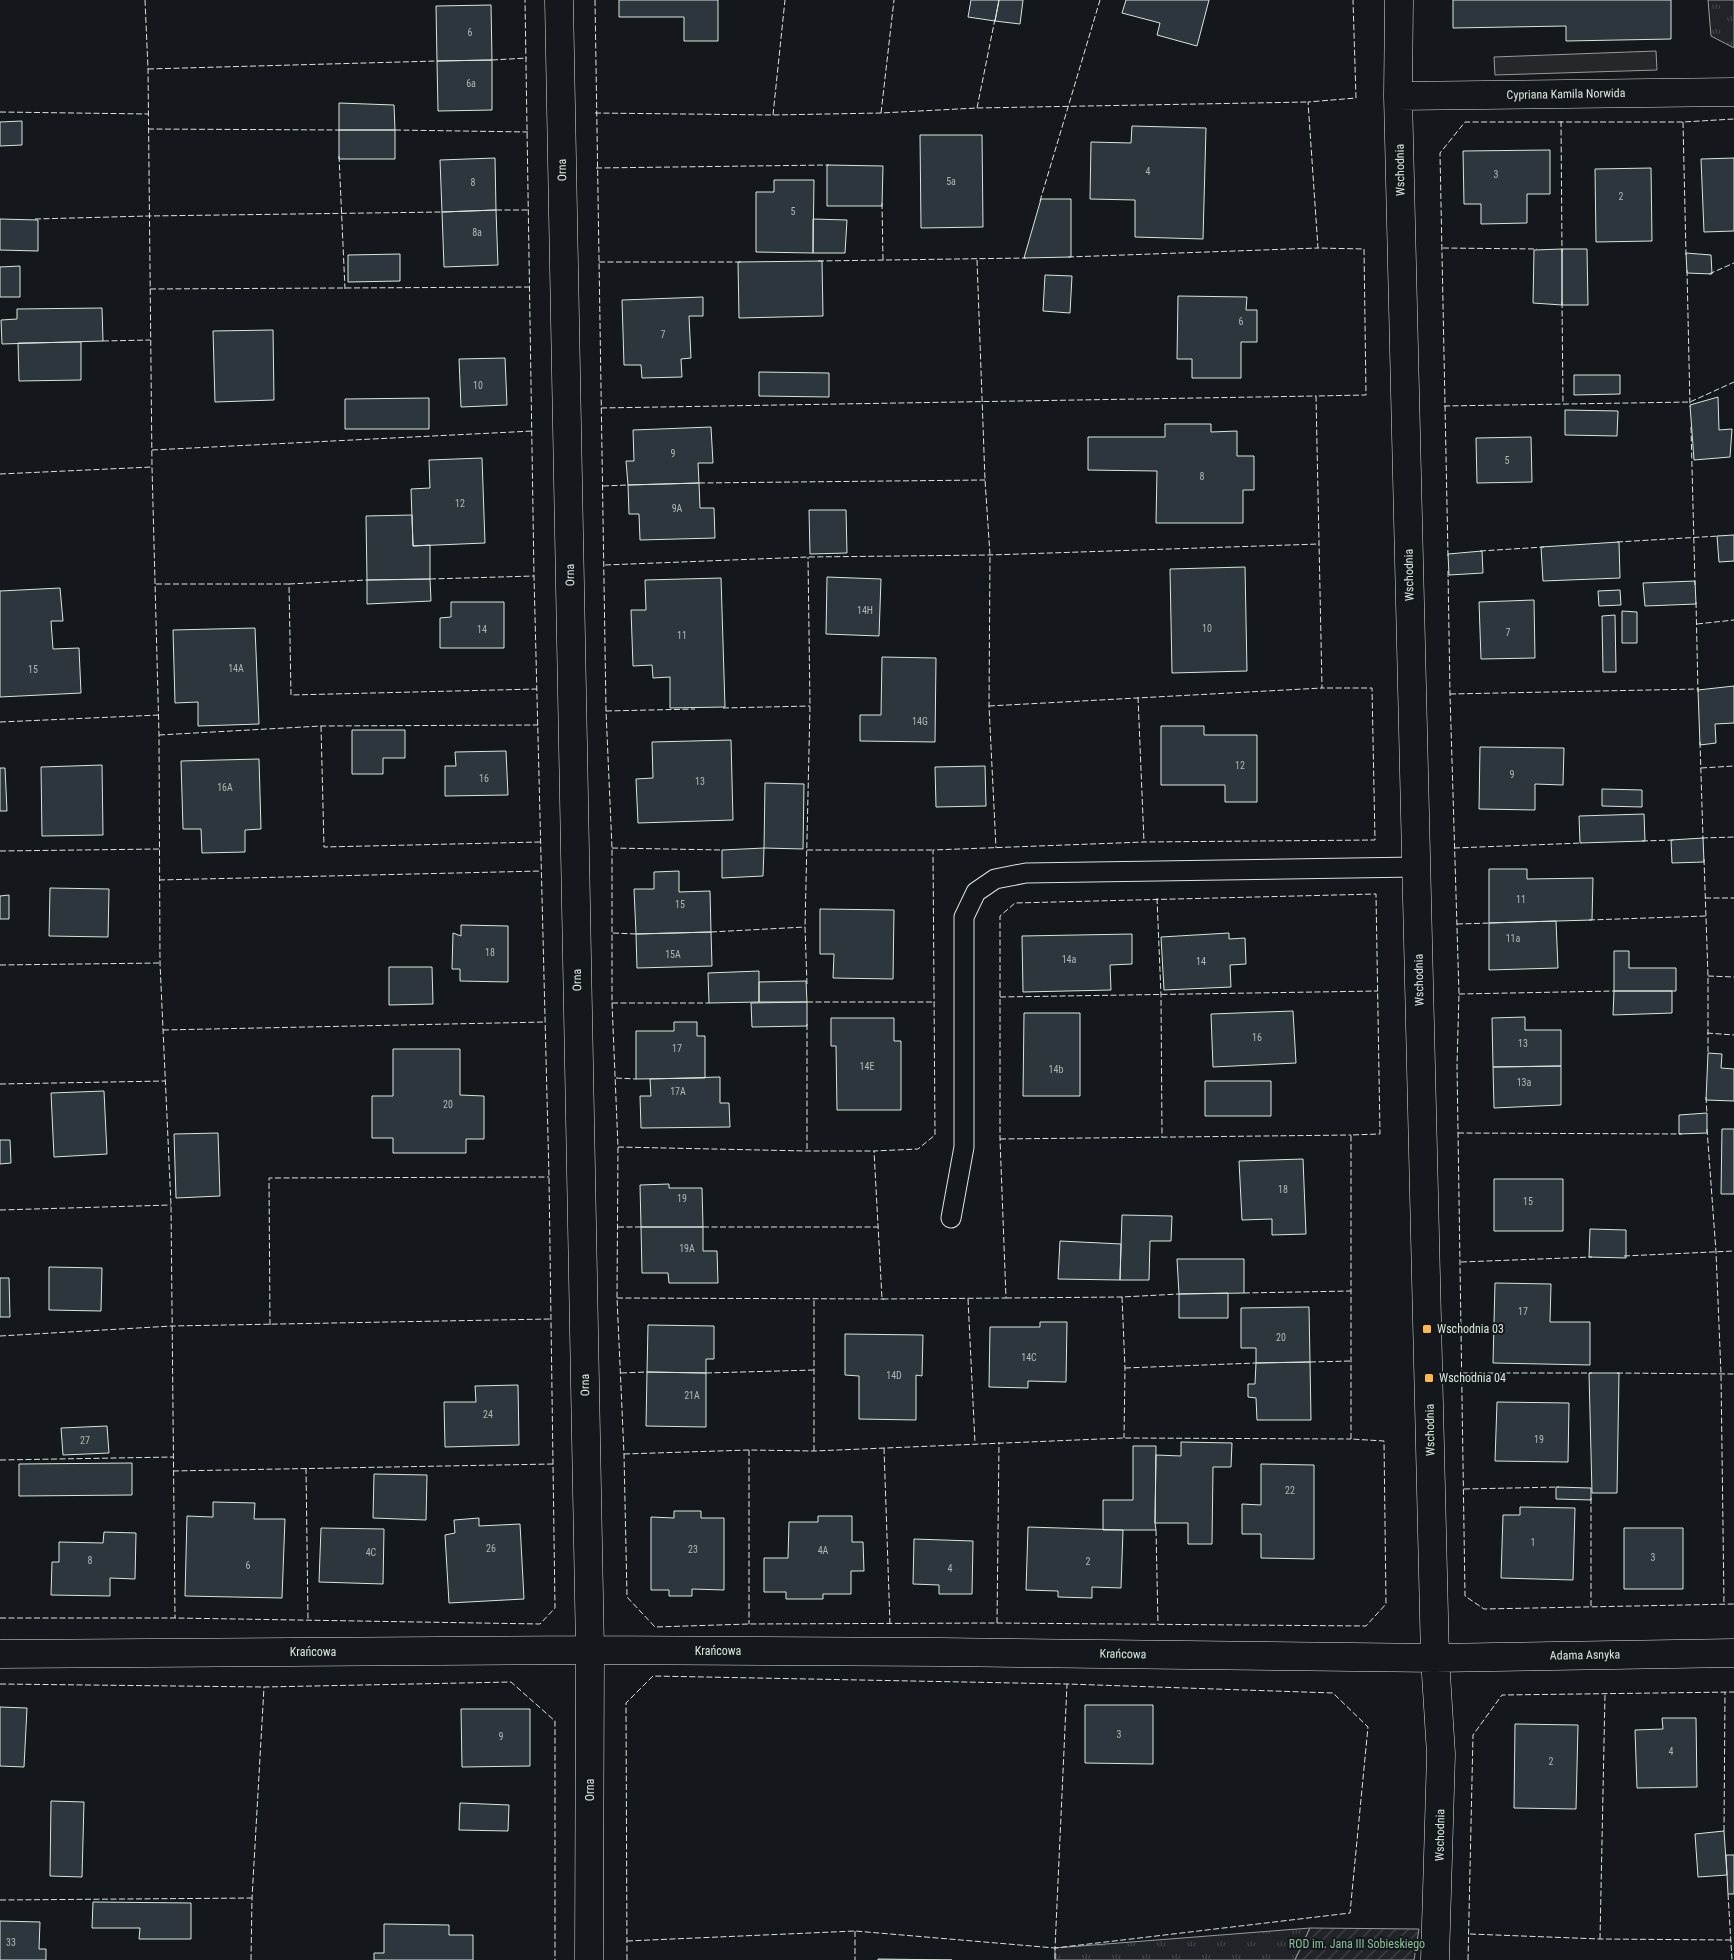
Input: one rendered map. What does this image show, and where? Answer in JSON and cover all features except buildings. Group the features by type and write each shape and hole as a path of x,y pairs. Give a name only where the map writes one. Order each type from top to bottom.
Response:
{"street":[{"name":"Orna","path":"559,0 590,1650 589,1960"},
{"name":"Wschodnia","path":"1399,0 1398,96 1416,867 1436,1658 1441,1754 1435,1960"},
{"name":"Cypriana Kamila Norwida","path":"1398,96 1734,92"},
{"name":"Krańcowa","path":"0,1654 590,1650 1436,1658"},
{"name":"Adama Asnyka","path":"1436,1658 1734,1653"}],"lane":[{"path":"952,1218 964,1147 964,917 976,892 995,879 1026,873 1416,867"}],"green space":[{"path":"1708,0 1734,0 1734,48 1711,36"},
{"path":"1310,1928 1295,1960 1055,1960 1055,1948"},
{"name":"ROD im. Jana III Sobieskiego","path":"1310,1928 1419,1929 1414,1960 1295,1960"}],"shaded area":[{"path":"1656,51 1657,70 1495,75 1494,57"}],"fence":[{"path":"145,0 148,69 152,467 159,735 160,963 171,1205 175,1618"},
{"path":"0,1618 175,1618 540,1624 555,1608 549,1177 534,576 525,0"},
{"path":"595,0 606,711 612,848 612,1003 618,1147 617,1298 624,1454 627,1597 655,1627 749,1624 997,1623 1366,1626 1386,1604 1384,1441 1351,1439 1351,1135 1380,1134 1376,894 1015,903 1000,916 1000,1139 1006,1298 882,1299 874,1151 918,1149 935,1135 933,850 1144,842 1375,840 1372,688 1322,688 1316,396 1366,395 1364,249 1318,248 1308,102 1356,98 1353,0"},
{"path":"773,115 785,0"},
{"path":"881,113 894,0"},
{"path":"1040,201 1100,0"},
{"path":"977,108 995,19"},
{"path":"492,60 527,58"},
{"path":"148,69 437,61"},
{"path":"595,113 773,115 881,113 977,108 1308,102"},
{"path":"0,112 148,114"},
{"path":"1448,556 1440,153 1465,122 1683,122 1734,119"},
{"path":"1561,121 1562,252"},
{"path":"1683,122 1686,255"},
{"path":"148,129 339,131"},
{"path":"395,130 528,132"},
{"path":"339,156 345,289"},
{"path":"596,168 829,165"},
{"path":"882,203 883,260"},
{"path":"496,210 529,210"},
{"path":"35,219 442,212"},
{"path":"1068,257 1318,248"},
{"path":"1443,248 1537,249"},
{"path":"818,261 1026,258"},
{"path":"977,260 985,480 990,555 989,706 996,848"},
{"path":"599,262 741,262"},
{"path":"1709,274 1734,263"},
{"path":"1687,270 1690,407"},
{"path":"150,289 531,287"},
{"path":"1562,302 1563,404"},
{"path":"103,341 150,340"},
{"path":"1444,406 1690,402 1734,382"},
{"path":"601,408 1316,396"},
{"path":"1691,427 1695,585"},
{"path":"152,450 533,431"},
{"path":"0,474 152,467"},
{"path":"699,483 985,480"},
{"path":"603,486 628,485"},
{"path":"1617,542 1719,536"},
{"path":"605,565 808,557 990,555 1319,544"},
{"path":"1480,551 1544,547"},
{"path":"807,984 805,927 810,706 808,557"},
{"path":"1448,571 1459,994 1457,1065 1465,1596 1484,1609 1734,1604"},
{"path":"430,579 534,576"},
{"path":"289,584 367,580"},
{"path":"156,584 289,584 291,695 537,689"},
{"path":"1696,602 1698,692"},
{"path":"1697,624 1734,620"},
{"path":"989,706 1322,688"},
{"path":"1450,694 1699,689"},
{"path":"1138,697 1144,842"},
{"path":"723,708 810,706"},
{"path":"606,711 695,709"},
{"path":"0,722 159,715"},
{"path":"159,735 321,726 538,725"},
{"path":"321,726 324,847 540,842"},
{"path":"1700,742 1703,839"},
{"path":"1701,768 1734,766"},
{"path":"1702,838 1734,837"},
{"path":"1642,841 1674,840"},
{"path":"1454,848 1582,843"},
{"path":"612,848 722,850"},
{"path":"0,851 159,849"},
{"path":"807,850 933,850"},
{"path":"1704,859 1708,976 1708,1054"},
{"path":"159,880 541,871"},
{"path":"1157,898 1161,995 1162,1137"},
{"path":"1705,898 1734,898"},
{"path":"1589,920 1706,916"},
{"path":"1457,924 1491,923"},
{"path":"711,932 805,927"},
{"path":"613,933 636,934"},
{"path":"0,965 160,963"},
{"path":"1708,976 1734,977"},
{"path":"1000,997 1378,991"},
{"path":"1459,994 1614,991"},
{"path":"807,1002 935,1002"},
{"path":"612,1003 709,1003"},
{"path":"163,1030 545,1022"},
{"path":"807,1024 807,1151"},
{"path":"1707,1033 1734,1035"},
{"path":"616,1078 636,1079"},
{"path":"0,1084 165,1081"},
{"path":"1706,1097 1707,1114"},
{"path":"1707,1129 1716,1252 1721,1374 1724,1604"},
{"path":"1458,1133 1682,1134"},
{"path":"1000,1139 1351,1135"},
{"path":"618,1147 874,1151"},
{"path":"270,1325 269,1178 549,1177"},
{"path":"0,1210 171,1205"},
{"path":"618,1227 641,1227"},
{"path":"703,1227 878,1227"},
{"path":"1624,1256 1734,1251"},
{"path":"1461,1262 1592,1257"},
{"path":"1244,1293 1351,1291"},
{"path":"1006,1298 1122,1297 1179,1294"},
{"path":"1122,1297 1125,1368 1124,1438"},
{"path":"617,1298 884,1299"},
{"path":"814,1299 814,1451"},
{"path":"968,1299 975,1443"},
{"path":"0,1336 172,1326 550,1319"},
{"path":"1310,1362 1351,1361"},
{"path":"1125,1368 1256,1363"},
{"path":"706,1373 814,1370"},
{"path":"621,1373 647,1372"},
{"path":"1462,1373 1592,1373"},
{"path":"1617,1373 1734,1374"},
{"path":"624,1454 749,1450 814,1451 1124,1438 1351,1439"},
{"path":"997,1623 999,1442"},
{"path":"884,1448 890,1625"},
{"path":"749,1450 749,1624"},
{"path":"0,1460 173,1457"},
{"path":"173,1471 553,1464"},
{"path":"306,1468 308,1619"},
{"path":"1464,1489 1559,1487"},
{"path":"1591,1498 1591,1606"},
{"path":"1156,1530 1158,1624"},
{"path":"627,1960 626,1703 653,1676 1067,1684 1333,1693 1368,1727 1350,1913 1055,1948 1055,1960"},
{"path":"0,1684 264,1687 511,1682 555,1721 555,1960"},
{"path":"627,1941 855,1931 1055,1948 1067,1684"},
{"path":"251,1960 252,1898 264,1687"},
{"path":"1724,1831 1725,1692"},
{"path":"1468,1960 1473,1735 1502,1695 1734,1692"},
{"path":"1600,1939 1605,1694"},
{"path":"1728,1894 1732,1960"},
{"path":"0,1900 252,1898"},
{"path":"855,1931 855,1960"},
{"path":"1470,1934 1600,1939 1731,1940"}],"place":[{"name":"Wschodnia 03","path":"1427,1329"},
{"name":"Wschodnia 04","path":"1429,1378"}]}
